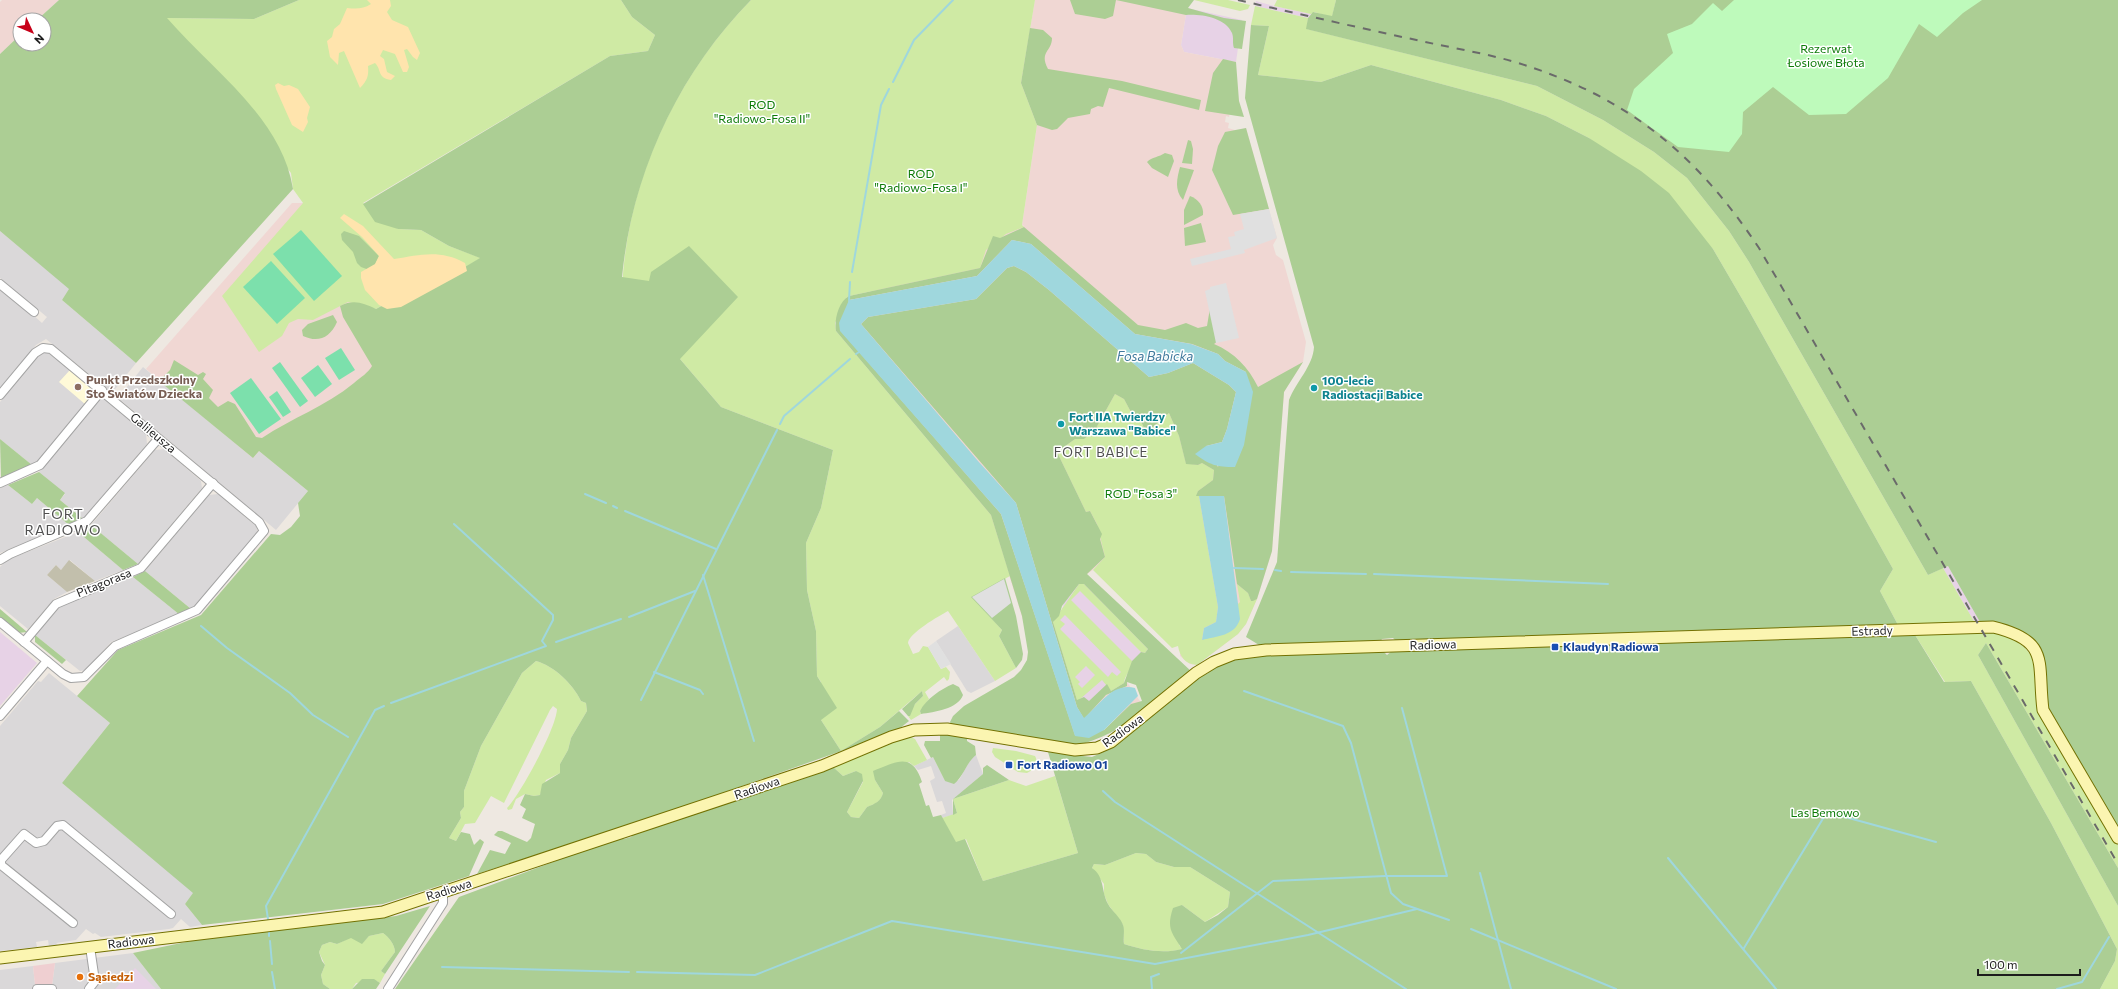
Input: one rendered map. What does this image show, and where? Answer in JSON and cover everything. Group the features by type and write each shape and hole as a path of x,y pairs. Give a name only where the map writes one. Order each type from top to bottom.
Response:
{"main road":[{"name":"Estrady","path":"1493,642 1981,627 1993,627 2012,632 2026,640 2038,654 2041,668 2043,710 2118,838"},
{"name":"Radiowa","path":"0,958 383,912 822,766 891,737 914,730 947,730 1075,750 1092,749 1111,742 1196,674 1214,662 1234,654 1289,649 1493,642"}],"street":[{"path":"0,284 34,312"},
{"name":"Galileusza","path":"0,395 35,353 48,348 102,390 158,439 213,483 259,522 264,531 197,610 115,646 84,677 71,678 63,674 47,661"},
{"path":"0,483 40,464 102,390"},
{"path":"0,560 10,554 87,521 158,439"},
{"name":"Pitagorasa","path":"24,642 56,604 141,568 213,483"},
{"path":"0,622 47,661 0,716"},
{"path":"73,923 1,865 1,860 24,834 36,843 44,841 57,826 63,825 171,914"},
{"path":"388,989 443,903 443,893"},
{"path":"89,989 95,980 90,947"},
{"path":"37,989 52,989"}],"shaded area":[{"path":"2,0 59,0 46,12 12,12 12,43 0,54 0,2"},
{"path":"1035,0 1151,0 1187,8 1181,45 1184,52 1236,62 1229,117 1226,116 1225,122 1229,123 1228,128 1238,131 1246,128 1277,238 1273,245 1276,255 1283,260 1306,342 1303,362 1284,392 1272,551 1257,599 1246,624 1238,634 1197,665 1190,664 1180,656 1195,503 1202,463 1093,570 1047,601 1080,711 1127,682 1144,707 1061,741 998,540 841,304 1024,226 1022,225 1037,125 1021,83"},
{"path":"1256,1 1311,14 1308,18 1255,6"},
{"path":"1187,8 1242,20 1236,62 1184,52 1181,45"},
{"path":"292,203 303,203 312,212 376,324 401,358 259,451 253,458 146,369"},
{"path":"1269,209 1277,238 1244,250 1245,253 1192,266 1190,259 1231,249 1228,237 1235,236 1234,232 1244,229 1240,214"},
{"path":"0,231 70,289 62,300 136,363 112,393 46,339 36,345 0,388 0,286 30,315 33,315 42,323 47,317 0,278"},
{"path":"1226,283 1239,338 1216,343 1205,291 1210,289 1210,287"},
{"path":"44,352 50,353 70,370 60,382 85,404 37,462 32,465 0,439 0,402 39,355"},
{"path":"143,367 253,458 259,451 308,491 276,530 118,398"},
{"name":"Punkt Przedszkolny Sto Światów Dziecka","path":"70,370 91,388 92,394 85,404 59,382"},
{"path":"102,397 146,434 147,444 83,519 60,500 65,494 39,472"},
{"path":"164,449 201,481 202,488 138,564 91,525 155,450"},
{"path":"8,485 32,504 37,498 69,525 0,553 0,488"},
{"path":"218,494 256,526 258,533 201,600 191,609 145,571 209,495"},
{"path":"78,532 123,570 95,581 70,560 61,570 56,565 47,575 67,592 54,599 28,629 0,606 0,567 7,560"},
{"path":"69,560 95,581 67,592 47,575 56,565 61,570"},
{"path":"1948,566 1980,622 1975,623 1943,568"},
{"path":"133,577 180,615 111,642 86,670 80,671 35,635 62,605"},
{"path":"1004,579 1011,603 992,618 972,597"},
{"path":"1070,581 1081,581 1159,649 1089,704 1078,695 1056,631"},
{"path":"958,626 995,681 971,693 967,691 936,641"},
{"path":"0,632 37,663 0,706"},
{"path":"936,641 951,664 941,669 928,647"},
{"path":"49,673 110,723 62,783 194,893 185,904 202,925 190,927 181,919 173,928 169,929 101,937 86,929 76,940 56,943 58,945 49,947 48,940 36,942 37,947 0,951 0,726 38,681 41,682"},
{"path":"976,755 983,774 952,800 953,815 942,818 941,815 946,813 942,801 937,802 930,781 935,778 931,766 918,770 914,766 933,757 945,781 959,780 971,759"},
{"path":"133,953 161,989 0,989 0,970 33,966 35,985 52,986 55,963"},
{"path":"55,963 52,986 35,985 33,966"},
{"path":"135,968 156,989 115,989"}],"green space":[{"path":"59,0 299,0 254,19 167,18 242,96 260,117 275,140 286,163 293,189 136,363 62,300 69,289 0,231 0,54 12,43 12,52 52,52 52,12 46,12"},
{"path":"299,0 621,0 632,17 655,35 648,51 610,56 363,203 398,229 421,230 449,246 481,258 401,305 387,303 376,309 348,302 313,320 298,319 289,323 282,336 259,352 222,296 303,203 293,189 291,173 166,18 254,19"},
{"path":"621,0 751,0 725,29 701,60 681,93 663,128 648,164 636,201 627,239 622,277 649,281 651,272 689,246 738,297 680,359 721,407 833,450 821,508 806,543 807,590 816,631 817,676 837,708 821,720 841,751 880,727 899,711 909,721 895,732 649,819 477,874 490,850 505,854 511,843 494,835 498,831 502,831 527,842 531,838 535,824 522,818 526,809 520,805 525,794 534,796 540,795 542,784 560,773 560,764 568,750 571,738 587,711 586,703 581,701 573,688 562,676 550,667 536,661 522,673 481,746 464,791 464,807 460,812 461,818 449,838 456,841 461,832 470,834 474,845 480,839 484,842 469,876 383,904 202,925 185,904 193,893 62,783 110,723 77,696 118,650 201,615 271,534 280,535 291,527 300,516 298,503 308,491 259,451 253,458 159,381 170,370 174,360 198,375 203,372 206,374 203,379 213,390 209,398 218,407 228,401 235,404 256,437 262,438 332,398 364,375 372,366 343,317 340,306 354,302 376,309 387,303 401,305 480,258 449,246 421,230 398,229 375,222 363,204 610,56 648,51 655,35 632,17"},
{"path":"751,0 1035,0 1021,83 1037,125 1022,225 1024,227 1006,234 986,250 980,268 849,296 846,298 835,323 836,331 991,515 1010,576 972,597 1002,630 999,636 1016,668 995,681 948,611 913,634 908,643 913,654 919,652 923,646 928,647 941,669 946,667 950,672 949,679 947,681 944,677 925,692 929,699 920,711 921,714 911,720 908,716 915,704 923,696 922,691 880,727 841,751 821,720 821,682 817,676 816,631 807,590 806,543 821,508 833,450 721,407 622,291 626,251 633,211 645,172 660,134 678,97 700,62 724,30"},
{"path":"1070,0 1116,0 1113,16 1105,19 1075,14"},
{"path":"1116,0 1194,0 1188,8 1224,18 1246,21 1242,49 1234,48 1232,33 1224,23 1218,20 1205,16 1186,15"},
{"path":"1194,0 1228,0 1250,5 1248,9 1240,11"},
{"path":"1277,0 1336,0 1332,17 1314,12 1311,14 1274,6"},
{"path":"1336,0 2118,0 2118,830 2051,716 2048,707 2045,666 2039,649 1980,622 1948,566 1928,575 1749,262 1729,231 1687,178 1654,152 1603,120 1537,86 1306,29 1308,18 1313,12 1332,16"},
{"name":"Rezerwat Łosiowe Błota","path":"1734,0 1982,0 1963,13 1937,37 1919,24 1888,78 1846,114 1809,115 1773,87 1743,112 1742,134 1729,152 1678,147 1627,110 1634,89 1673,53 1667,34 1692,24 1713,3 1722,11"},
{"path":"1255,6 1308,18 1307,29 1537,86 1603,120 1654,152 1687,178 1729,231 1749,262 1928,575 1943,568 1975,623 1898,625 1880,591 1893,569 1713,249 1589,138 1546,116 1501,100 1371,65 1321,82 1258,75 1269,26 1251,25"},
{"path":"1251,25 1269,26 1258,75 1321,82 1371,65 1501,100 1546,116 1589,138 1641,171 1669,193 1713,249 1893,569 1880,591 1898,625 1397,642 1393,638 1382,639 1380,642 1259,645 1246,637 1277,562 1289,400 1311,361 1314,347 1245,98"},
{"path":"1030,28 1043,30 1052,38 1045,55 1048,69 1122,81 1201,100 1199,110 1109,88 1103,107 1098,106 1091,109 1090,114 1068,118 1057,129 1052,130 1037,125 1021,83"},
{"path":"1223,59 1236,62 1239,101 1244,117 1205,111 1213,73"},
{"path":"1246,128 1269,209 1233,215 1212,170 1218,146 1225,132"},
{"path":"1188,140 1191,141 1193,149 1192,164 1182,163"},
{"path":"1165,153 1172,155 1174,161 1168,177 1152,168 1147,162"},
{"path":"1180,167 1194,170 1183,200 1177,188"},
{"path":"1190,196 1200,203 1203,209 1203,215 1184,225 1184,210"},
{"path":"1201,223 1206,242 1185,246 1184,228"},
{"path":"1024,227 1138,325 1165,330 1186,323 1198,328 1207,326 1210,308 1218,341 1214,344 1235,356 1250,373 1258,387 1303,362 1284,392 1272,551 1257,599 1253,601 1251,601 1248,593 1237,584 1224,496 1196,496 1198,491 1213,480 1214,470 1202,463 1198,465 1186,464 1179,436 1169,413 1146,433 1141,421 1132,414 1124,399 1115,394 1095,430 1084,439 1075,439 1057,452 1086,512 1090,511 1102,534 1100,539 1105,557 1087,574 1192,672 1152,705 1125,724 1095,740 1078,745 952,726 950,722 953,716 964,706 1014,677 1021,670 1027,660 1028,652 1022,616 991,515 836,331 838,312 842,303 849,296 980,268 993,236 1000,238","holes":["1012,240 1031,244 1135,334 1192,344 1218,354 1225,361 1246,372 1218,467 1206,446 1222,442 1227,429 1236,392 1229,385 1193,363 1168,373 1149,377 1049,290 1026,272 1014,266 1007,268 976,299 868,317 861,324 1016,503 1077,707 1084,719 1106,695 1127,686 1127,682 1136,685 1142,701 1131,704 1104,730 1075,735 1001,514 841,331 849,300 977,276","1079,584 1084,584 1148,649 1145,653 1141,652 1132,661 1124,683 1111,691 1107,684 1089,701 1084,697 1077,700 1053,622 1059,616 1062,606"]},
{"path":"301,230 342,276 314,301 273,254"},
{"path":"344,231 359,236 379,256 372,271 361,267 357,263 353,252 342,240 341,234"},
{"path":"271,261 305,298 277,324 243,287"},
{"path":"333,315 337,322 331,332 323,338 314,339 303,336 302,330 308,324"},
{"path":"341,348 355,370 339,380 325,358"},
{"path":"280,362 308,401 300,407 272,368"},
{"path":"318,365 332,384 315,397 301,378"},
{"path":"251,378 281,419 259,434 230,393"},
{"path":"277,391 291,412 283,417 269,397"},
{"name":"ROD \"Fosa 3\"","path":"1115,394 1124,399 1132,414 1141,421 1146,433 1169,413 1179,436 1186,463 1198,465 1202,463 1214,470 1213,480 1198,491 1197,496 1199,496 1218,607 1216,622 1204,628 1202,640 1240,602 1237,584 1248,593 1251,601 1257,599 1246,624 1238,634 1197,665 1186,661 1180,653 1178,646 1172,648 1093,570 1105,557 1097,524 1090,511 1086,512 1057,452 1075,439 1084,439 1095,430"},
{"path":"0,439 32,465 1,478"},
{"path":"39,472 65,493 60,500 83,519 69,525 37,498 32,504 8,485"},
{"path":"91,525 138,564 123,570 78,532"},
{"path":"145,571 191,609 180,615 133,577"},
{"path":"1005,578 1016,616 1023,654 1022,660 1016,668 999,636 1002,630 971,597"},
{"path":"1079,584 1084,584 1148,649 1145,653 1141,652 1080,591 1071,600 1132,661 1124,683 1111,691 1102,680 1079,700 1077,700 1053,622","holes":["1065,615 1121,672 1117,676 1112,672 1108,677 1060,629 1065,624 1060,620","1086,666 1095,675 1082,688 1078,684 1080,682 1075,677"]},
{"path":"0,609 27,632 18,633 0,617"},
{"path":"1988,631 2003,634 2015,640 2026,649 2035,661 2044,720 2118,845 2118,868 1986,643 1978,655 2118,906 2118,989 2100,989 2115,961 2117,949 2051,823 1971,681 1945,682 1915,635"},
{"path":"35,635 66,660 62,664 35,642"},
{"name":"Las Bemowo","path":"1915,635 1944,682 1971,681 2051,823 2117,949 2115,961 2100,989 395,989 459,897 620,837 624,839 631,837 635,832 832,766 843,776 856,771 862,774 863,781 847,812 851,817 859,818 867,807 879,800 883,793 875,780 873,771 896,762 908,763 913,766 918,772 922,782 919,784 926,806 929,805 933,817 941,815 956,842 965,839 983,881 1078,853 1048,752 1092,757 1110,749 1196,679 1208,673 1210,668 1233,659 1251,656 1381,649 1387,655 1392,651","holes":["1136,853 1146,854 1156,862 1174,867 1190,867 1230,892 1228,907 1218,915 1205,922 1182,905 1173,908 1170,926 1173,935 1182,949 1153,951 1124,944 1124,927 1122,922 1108,904 1101,880 1092,868 1094,864 1105,865"]},
{"path":"1986,643 2118,868 2118,906 1978,655"},
{"path":"536,661 550,667 562,676 573,688 581,701 586,703 587,711 571,738 568,750 560,764 560,773 546,780 540,795 534,796 525,794 516,799 512,809 508,810 507,808 529,775 551,731 557,709 553,706 504,803 491,796 475,823 465,824 456,841 449,838 461,818 460,812 464,807 464,791 481,746 522,673"},
{"path":"953,684 959,687 963,695 956,704 945,709 921,714 920,711 930,699"},
{"path":"922,691 923,696 915,704 910,716 908,716 902,709"},
{"path":"940,734 967,737 967,741 975,746 976,755 954,784 945,781 933,757 931,758 924,745 925,741 940,741"},
{"path":"909,736 915,739 927,760 914,766 909,762 875,780 883,793 881,799 875,804 867,807 859,818 851,817 847,812 863,782 856,771 843,776 832,766"},
{"path":"993,748 1016,751 1035,756 1036,764 1032,770 1027,773 1018,772 1010,767 1011,765 1007,762 1006,764 995,757 992,752"},
{"path":"987,765 1009,780 953,799 983,774 983,768"},
{"path":"1055,776 1078,853 983,881 966,839 956,843 942,818 957,813 953,799 1009,780 1026,786"},
{"path":"953,799 957,813 953,815"},
{"path":"1136,853 1146,854 1156,862 1174,867 1190,867 1230,892 1228,907 1205,922 1182,905 1179,945 1183,949 1153,951 1124,944 1123,925 1108,904 1104,894 1104,884 1092,868 1094,864 1105,865"},
{"path":"430,906 385,974 381,971 395,952 391,941 383,933 369,936 362,944 351,938 337,944 330,942 322,945 319,952 325,965 321,975 323,984 330,989 161,989 133,953 191,941 396,916"},
{"path":"383,933 391,941 395,952 381,971 385,974 380,983 377,981 356,983 352,989 330,989 323,984 321,975 325,965 319,952 322,945 330,942 337,944 351,937 364,941 369,936"},
{"path":"362,979 374,979 380,983 376,989 352,989"}],"sand":[{"path":"367,0 390,0 391,6 387,12 392,20 408,27 420,53 417,60 407,49 404,50 409,67 407,72 403,72 395,54 383,50 380,56 384,59 387,72 395,76 391,80 382,76 375,63 368,66 367,78 360,88 344,51 339,53 338,65 330,57 327,41 332,37 334,29 340,24 347,8 363,8 371,4"},
{"path":"278,83 284,86 289,85 298,89 310,107 307,118 308,122 303,132 292,125 276,89 275,85"},
{"path":"344,214 363,226 394,259 430,254 447,256 465,263 467,271 401,307 387,309 379,305 365,290 361,278 361,272 375,264 379,256 362,237 340,218"}],"water":[{"name":"Fosa Babicka","path":"1012,240 1031,244 1135,334 1191,344 1218,354 1225,361 1246,372 1253,392 1244,445 1235,467 1218,466 1205,461 1195,454 1206,446 1222,442 1227,429 1236,392 1229,385 1193,363 1168,373 1149,377 1049,290 1026,272 1014,266 1007,268 976,299 868,317 861,324 978,461 1016,503 1077,707 1084,718 1106,696 1119,688 1135,688 1138,696 1104,730 1089,738 1075,736 1001,514 840,331 839,323 849,300 977,276"},
{"path":"1199,496 1224,496 1240,619 1238,625 1230,632 1202,640 1204,628 1216,622 1218,607"}],"waterway":[{"path":"893,82 914,40 953,0"},
{"path":"852,272 881,105 889,89"},
{"path":"849,300 850,282"},
{"path":"780,424 784,416 850,359"},
{"path":"641,700 777,430"},
{"path":"585,494 606,503"},
{"path":"613,506 617,508"},
{"path":"625,511 716,549"},
{"path":"391,703 546,646 542,641 553,620 553,615 454,524"},
{"path":"1234,568 1263,569"},
{"path":"1275,570 1281,571"},
{"path":"1291,572 1366,574"},
{"path":"1374,574 1608,584"},
{"path":"703,575 754,741"},
{"path":"629,617 695,591"},
{"path":"556,642 621,619"},
{"path":"201,626 227,648 290,693 313,715 348,737"},
{"path":"654,672 700,690 703,694"},
{"path":"1244,691 1343,726 1351,743 1391,893 1403,904 1449,920"},
{"path":"268,919 266,906 375,710 384,706"},
{"path":"1181,953 1273,881 1385,876 1447,876 1402,708"},
{"path":"1103,791 1115,802 1406,989"},
{"path":"1744,948 1827,812 1936,842"},
{"path":"1668,858 1776,989"},
{"path":"1480,873 1511,989"},
{"path":"637,972 755,975 892,921 1155,964 1308,935 1417,909"},
{"path":"1471,929 1616,989"},
{"path":"2057,989 2082,982 2109,937"},
{"path":"270,941 272,964"},
{"path":"442,967 629,972"},
{"path":"272,972 275,989"},
{"path":"1152,989 1151,977 1159,974"}],"railway":[{"path":"1238,0 1492,56 1515,62 1555,76 1591,92 1624,110 1655,132 1683,156 1709,183 1735,214 1759,248 2118,864"}],"place":[{"name":"Punkt Przedszkolny Sto Światów Dziecka","path":"78,387"},
{"name":"100-lecie Radiostacji Babice","path":"1314,388"},
{"name":"Fort IIA Twierdzy Warszawa \"Babice\"","path":"1061,424"},
{"name":"Klaudyn Radiowa","path":"1555,647"},
{"name":"Fort Radiowo 01","path":"1009,765"},
{"name":"Sąsiedzi","path":"80,977"}],"district":[{"name":"FORT BABICE","path":"1101,452"},
{"name":"FORT RADIOWO","path":"63,522"}],"park label":[{"name":"ROD \"Radiowo-Fosa II\"","path":"762,112"},
{"name":"ROD \"Radiowo-Fosa I\"","path":"921,181"}]}
